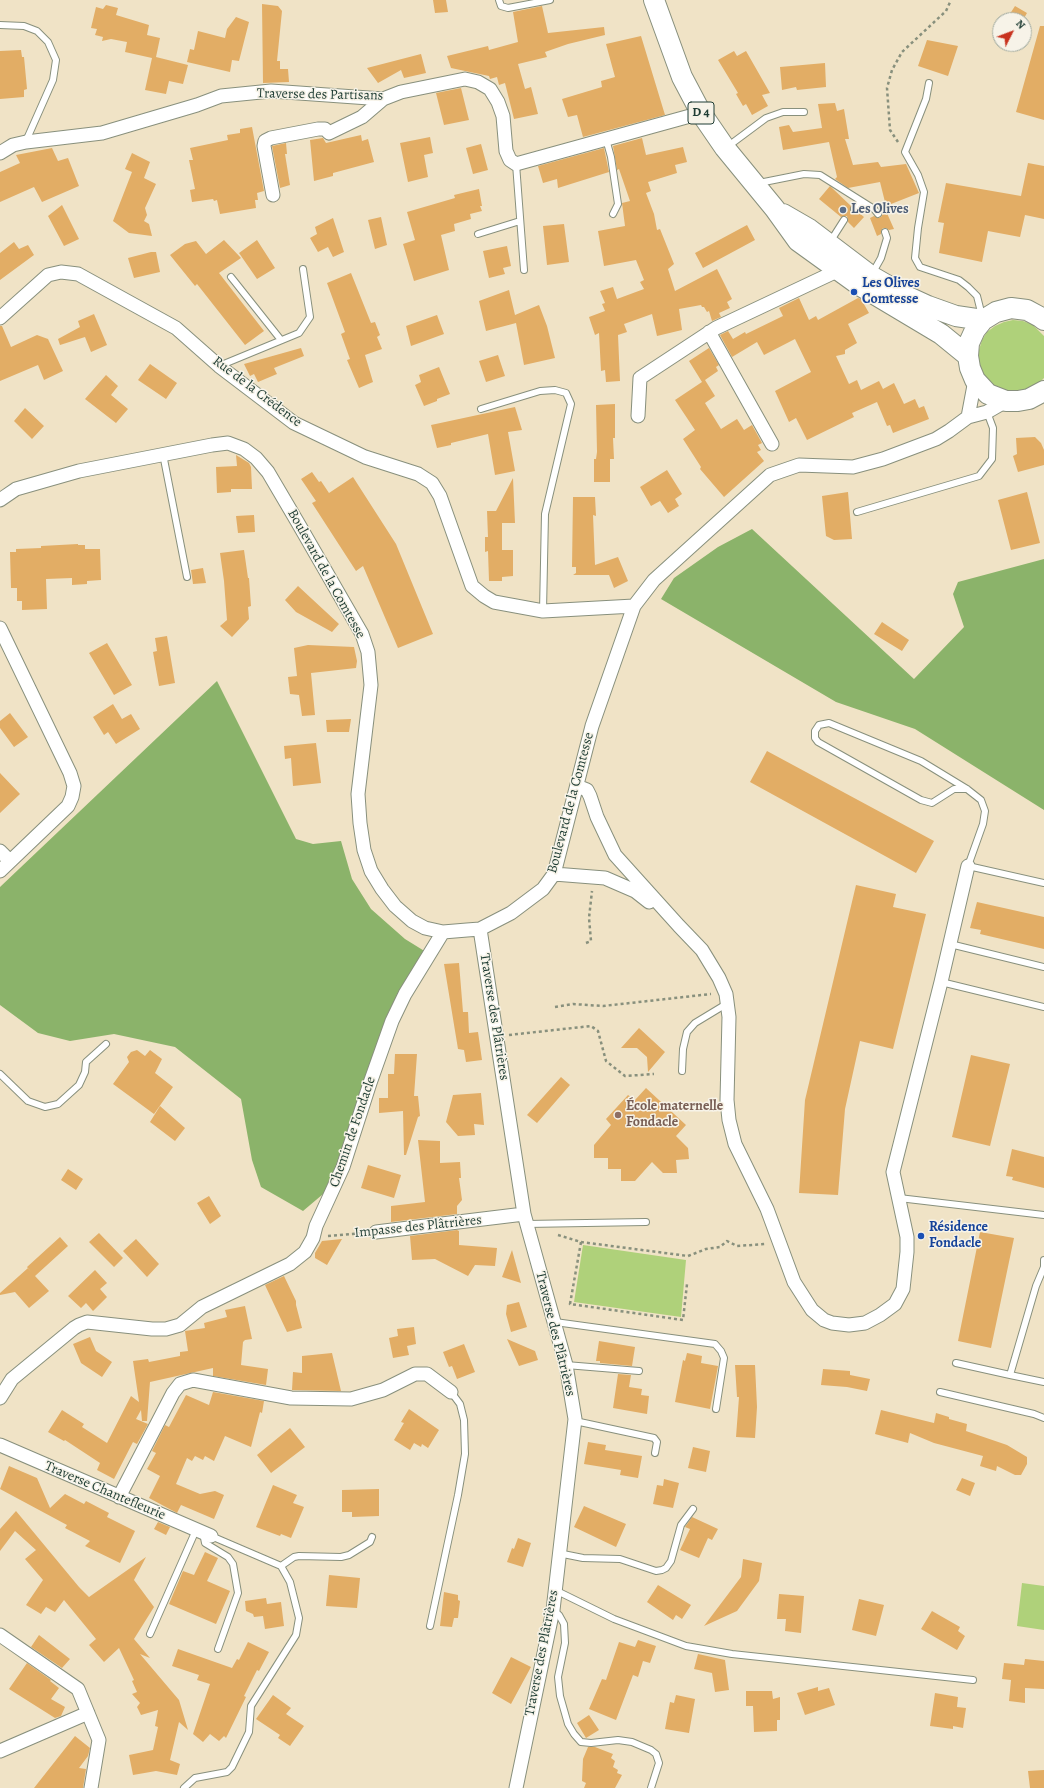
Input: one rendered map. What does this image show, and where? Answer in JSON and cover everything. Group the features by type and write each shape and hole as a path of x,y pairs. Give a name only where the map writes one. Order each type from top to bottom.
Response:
{"main road":[{"name":"D 4","path":"654,0 682,78 701,113 726,148 775,209 798,241 824,250 968,356"},
{"name":"D 4","path":"824,250 839,270 956,316 984,320"},
{"path":"1039,399 1018,402 1006,401 988,394 975,380 970,368 968,356 969,343 975,330 984,320 996,312 1011,308 1027,310 1043,317"}],"street":[{"name":"Traverse des Partisans","path":"0,153 13,145 26,142 102,133 197,105 220,96 271,91 383,99 401,92 465,79 478,82 490,89 498,102 503,116 506,151 510,160 516,164"},
{"path":"273,195 264,146 265,141 271,138 318,129 325,130 329,133 362,117 383,99"},
{"path":"516,164 701,113"},
{"path":"638,416 640,378 709,332 839,270"},
{"name":"Rue de la Crédence","path":"0,318 48,275 61,272 78,274 176,328 219,366 294,423 365,457 418,474 432,483 440,496 472,586 494,602 543,611 634,606"},
{"path":"709,332 772,444"},
{"path":"968,417 975,380"},
{"name":"Boulevard de la Comtesse","path":"0,500 16,489 79,471 228,443 244,449 256,458 268,472 298,523 362,634 368,652 371,686 358,794 364,850 371,871 382,889 396,906 412,921 425,928 443,932 480,929 511,913 528,902 543,889 554,874 592,726 634,606 654,580 770,475 799,465 853,467 883,459 936,439 968,417 987,412 1006,401"},
{"path":"0,628 70,773 74,786 72,797 68,806 0,871"},
{"path":"577,786 587,790 597,817 615,855 702,950 719,978 726,994 726,1005 730,1017 727,1094 729,1120 735,1144 767,1209 794,1282 802,1297 818,1315 824,1320 832,1323 865,1323 880,1316 896,1304 903,1289 907,1237 893,1172 942,982 968,866"},
{"path":"0,851 10,861"},
{"path":"554,874 605,878 635,892 679,926"},
{"name":"Traverse des Plâtrières","path":"480,929 526,1224 566,1365 575,1421 558,1553 553,1610 516,1788"},
{"name":"Chemin de Fondacle","path":"0,1398 12,1379 74,1328 87,1322 152,1329 166,1329 180,1325 202,1307 290,1264 305,1252 313,1238 316,1226 343,1167 392,1021 405,994 443,932"},
{"name":"Impasse des Plâtrières","path":"376,1232 526,1224"},
{"path":"119,1497 173,1393 180,1384 193,1380 291,1398 351,1399 383,1390 415,1374 427,1374 451,1392"},
{"name":"Traverse Chantefleurie","path":"0,1445 203,1533"},
{"path":"0,1635 78,1689 99,1740 91,1788"},
{"path":"0,1751 88,1713"}],"lane":[{"path":"499,0 501,6 508,8 550,0"},
{"path":"0,25 24,26 37,31 48,42 56,60 53,80 26,142"},
{"path":"929,83 926,99 905,152 918,175 924,192 915,258 920,266 959,280 968,287 977,296 984,320"},
{"path":"726,148 766,118 783,112 804,112"},
{"path":"606,139 611,157 618,204 614,214"},
{"path":"516,164 524,270"},
{"path":"755,184 804,174 820,175 861,200 874,209 878,214"},
{"path":"854,209 861,200"},
{"path":"824,250 844,220"},
{"path":"478,234 520,221"},
{"path":"867,282 881,258 887,238 885,232"},
{"path":"219,366 299,333 310,317 303,269"},
{"path":"232,277 281,340"},
{"path":"481,409 540,391 555,390 566,393 571,404 545,514 543,611"},
{"path":"857,512 979,476 992,459 994,428 987,412"},
{"path":"163,454 187,577"},
{"path":"967,789 954,789 932,803 921,800 818,742 815,738 815,731 819,725 829,723 921,761 967,789 981,800 985,811 983,824 968,866 1044,883"},
{"path":"950,944 1044,967"},
{"path":"942,982 1044,1006"},
{"path":"682,1072 683,1049 687,1032 695,1023 726,1005"},
{"path":"0,1074 28,1101 45,1106 58,1104 80,1085 85,1072 86,1062 106,1044"},
{"path":"898,1198 1044,1215"},
{"path":"526,1224 646,1222"},
{"path":"1010,1375 1036,1286 1044,1267 1044,1260"},
{"path":"555,1322 715,1344 721,1351 724,1358 716,1409"},
{"path":"956,1363 1044,1382"},
{"path":"566,1365 639,1371"},
{"path":"430,1626 458,1495 465,1454 464,1420 460,1404 451,1392"},
{"path":"940,1392 1034,1414 1044,1418"},
{"path":"575,1421 654,1438 657,1442 655,1453"},
{"path":"558,1553 583,1558 620,1559 656,1571 662,1570 666,1568 671,1561 681,1525 693,1509"},
{"path":"184,1788 194,1778 227,1772 232,1768 249,1732 251,1706 296,1635 299,1618 290,1582 281,1566 203,1533"},
{"path":"150,1634 203,1533"},
{"path":"203,1533 205,1543 228,1557 233,1564 238,1593 218,1649"},
{"path":"281,1566 294,1557 299,1556 342,1558 370,1542 372,1537"},
{"path":"554,1590 614,1619 686,1646 732,1654 973,1680"},
{"path":"553,1610 564,1624 565,1643 558,1677 560,1696 568,1724 581,1742 591,1743 618,1740 632,1742 651,1750 656,1754 659,1763 651,1788"}],"path":[{"path":"905,152 890,130 887,88 892,70 902,52 946,11 951,0"},
{"path":"579,875 580,887 591,884 592,896 589,918 591,941 586,943"},
{"path":"555,1007 573,1004 603,1006 721,992 726,1005"},
{"path":"497,1036 591,1026 598,1031 606,1061 624,1076 654,1074"},
{"path":"526,1224 581,1242 688,1256 706,1249 720,1247 727,1241 737,1246 779,1242"},
{"name":"Impasse des Plâtrières","path":"313,1238 376,1232"},
{"path":"581,1242 570,1304 683,1320 687,1284"}],"green space":[{"path":"1013,320 1023,321 1033,325 1044,336 1044,378 1030,390 1011,393 992,386 980,370 978,360 982,340 987,332 995,326"},
{"path":"752,529 914,679 964,627 953,594 958,582 1044,559 1044,810 915,729 836,702 661,599 674,578 718,547"},
{"path":"217,681 296,839 313,844 341,841 352,879 371,909 405,939 426,952 329,1189 303,1211 261,1187 252,1160 241,1099 175,1047 114,1034 70,1041 38,1033 0,1005 0,887"},
{"path":"583,1245 686,1260 681,1317 574,1302"},
{"path":"1022,1583 1044,1586 1044,1630 1017,1626"}],"building":[{"path":"433,0 446,0 448,12 435,13"},
{"path":"262,4 278,6 282,11 277,61 280,61 280,69 288,69 289,82 263,83"},
{"path":"106,5 118,8 116,15 149,25 147,35 160,38 156,57 188,65 183,84 169,81 166,94 145,90 152,58 125,52 127,42 111,39 102,41 103,37 95,35 97,29 91,28 96,7 103,9"},
{"path":"542,6 548,33 604,27 605,35 568,44 545,52 547,57 518,64 525,89 531,87 538,114 514,119 505,83 499,85 497,77 490,79 489,76 451,68 447,56 488,46 489,50 518,42 513,12"},
{"path":"1015,6 1025,12 1011,12"},
{"path":"236,17 249,22 239,61 232,60 230,72 187,62 190,49 194,50 198,31 225,38 227,29"},
{"path":"1040,26 1044,26 1044,120 1016,112"},
{"path":"641,36 665,115 583,137 577,115 568,117 562,99 602,87 601,81 615,77 606,44"},
{"path":"927,40 958,46 948,76 918,66"},
{"path":"21,50 22,57 24,57 27,89 24,90 24,97 0,99 0,51"},
{"path":"734,51 737,56 746,51 770,93 762,95 768,106 752,115 746,104 743,106 736,94 738,93 718,60"},
{"path":"421,54 426,73 404,78 401,70 378,83 367,68"},
{"path":"825,63 826,87 797,90 796,87 782,90 780,67"},
{"path":"461,88 469,120 444,125 436,93"},
{"path":"835,103 837,111 844,109 849,139 845,139 853,165 878,162 881,167 906,164 919,193 886,206 880,182 848,188 835,179 837,177 829,142 783,150 779,127 789,125 793,132 822,128 818,104"},
{"path":"252,127 264,191 257,193 258,200 255,200 256,208 220,214 217,200 214,201 213,199 192,202 190,190 195,189 189,160 193,160 190,148 228,140 227,135 240,133 240,129"},
{"path":"361,135 362,141 368,139 374,162 333,173 333,176 314,181 310,140 323,138 326,143"},
{"path":"430,137 433,153 424,155 428,177 408,182 400,143"},
{"path":"642,138 646,155 683,147 687,162 675,165 677,173 648,182 651,191 646,193 654,214 657,230 660,229 674,264 668,269 675,291 717,269 732,299 727,302 730,308 719,313 721,317 712,321 709,311 707,312 701,305 679,309 682,330 657,336 652,314 624,324 627,332 618,335 620,381 606,382 605,370 601,371 599,333 595,335 589,317 605,311 602,304 605,303 600,291 613,287 617,299 644,289 640,282 644,280 636,260 604,266 598,231 625,226 622,203 630,201 619,169 617,170 613,146"},
{"path":"286,143 287,154 285,154 290,185 280,188 272,146"},
{"path":"481,144 488,170 473,174 466,148"},
{"path":"52,148 58,161 68,158 79,186 42,202 34,187 0,202 0,172 20,163 16,155"},
{"path":"604,148 609,172 558,188 557,179 543,183 538,166"},
{"path":"132,153 150,162 144,178 156,184 145,208 147,215 144,221 149,224 152,236 129,233 113,221 132,172 125,169"},
{"path":"1028,163 1044,166 1044,219 1025,215 1020,237 988,231 982,262 939,253 944,223 938,222 946,183 1021,196"},
{"path":"830,186 851,206 851,213 858,212 864,217 854,228 848,222 847,216 841,217 819,199"},
{"path":"479,189 482,206 480,206 482,211 470,214 471,219 454,224 455,231 441,235 449,270 414,281 403,244 415,240 407,212 455,198 454,195"},
{"path":"62,205 79,239 64,246 48,216"},
{"path":"886,211 894,229 889,230 883,228 881,234 877,236 870,218 874,216 879,218 882,216 882,213"},
{"path":"381,217 387,245 375,249 368,220"},
{"path":"333,218 344,252 333,257 328,247 318,252 310,238 317,234 315,227"},
{"path":"564,224 569,262 547,265 543,226"},
{"path":"747,225 755,240 703,268 695,253"},
{"path":"224,240 241,258 219,273 264,331 245,345 197,284 195,286 170,255 185,244 196,241 206,254"},
{"path":"257,240 275,268 257,279 239,253"},
{"path":"14,242 19,249 28,245 34,255 0,280 0,253"},
{"path":"507,246 511,266 503,268 505,274 489,278 483,251"},
{"path":"156,252 160,272 134,278 128,258"},
{"path":"351,273 371,323 375,322 380,335 377,337 382,349 365,355 373,382 359,388 347,360 350,359 341,334 345,332 327,283"},
{"path":"509,290 515,315 539,305 547,326 555,358 524,365 516,323 486,331 479,301"},
{"path":"799,298 809,320 816,316 818,320 858,298 861,299 869,313 848,324 857,343 845,350 845,354 836,356 849,384 857,380 861,390 879,381 883,389 894,383 904,404 915,399 919,408 924,406 929,419 893,433 890,425 887,426 877,402 852,413 854,417 807,440 796,418 789,422 775,391 811,372 795,339 764,355 757,342 732,357 720,335 728,331 733,339 745,332 746,334 783,316 779,308"},
{"path":"94,314 107,345 91,352 85,337 60,345 58,339 80,327 78,321"},
{"path":"437,315 444,334 411,346 406,326"},
{"path":"0,326 2,326 11,347 37,335 48,339 63,371 44,380 38,365 0,381"},
{"path":"301,348 304,356 274,368 277,374 258,382 254,374 250,376 244,364"},
{"path":"709,348 719,365 716,367 718,371 705,380 715,396 705,403 721,429 737,419 744,430 752,425 762,443 758,445 761,450 757,452 764,461 724,497 700,469 701,467 683,439 695,430 675,400 702,382 689,361"},
{"path":"498,355 505,376 486,382 479,361"},
{"path":"150,364 177,383 166,399 138,380"},
{"path":"439,367 450,394 424,406 415,385 421,382 419,375"},
{"path":"106,375 118,386 111,395 128,409 116,423 85,399"},
{"path":"615,404 615,438 613,438 614,459 610,459 610,482 594,482 594,459 596,459 597,452 596,405"},
{"path":"515,407 522,430 508,432 515,471 495,475 488,434 437,448 431,425"},
{"path":"25,408 44,426 32,439 14,421"},
{"path":"1035,437 1041,443 1044,450 1044,465 1018,472 1013,456 1017,454 1016,438"},
{"path":"236,455 249,463 251,467 252,489 231,489 231,492 217,493 216,467 237,466"},
{"path":"667,470 682,494 675,499 679,506 668,513 660,501 651,506 640,487"},
{"path":"312,472 319,482 321,481 329,493 353,477 396,544 433,634 398,648 363,566 356,571 312,503 316,501 301,479"},
{"path":"513,478 515,523 502,523 502,550 513,550 513,576 502,577 502,581 489,581 488,551 485,552 485,537 488,537 487,511 496,511"},
{"path":"848,492 852,539 834,540 826,536 822,496"},
{"path":"1027,492 1040,543 1011,550 998,500"},
{"path":"573,497 595,497 596,516 593,515 595,565 618,557 628,581 614,588 609,575 573,575 576,573 576,567 572,567"},
{"path":"254,515 255,532 238,533 236,516"},
{"path":"85,545 85,549 100,549 101,580 87,581 87,584 72,585 72,578 46,579 47,609 22,610 22,601 17,601 17,588 11,588 10,552 16,552 16,549 41,548 41,546"},
{"path":"244,550 249,578 251,606 248,607 249,619 232,637 220,626 227,620 220,553"},
{"path":"203,568 206,583 193,584 191,570"},
{"path":"298,586 339,624 332,632 296,612 285,600"},
{"path":"882,622 909,640 902,651 874,634"},
{"path":"167,636 175,683 159,686 153,652 157,651 155,638"},
{"path":"107,643 132,685 114,695 89,653"},
{"path":"308,645 354,647 357,661 356,668 311,673 315,715 302,716 299,695 290,694 288,677 297,676 294,648"},
{"path":"113,704 122,719 131,714 140,729 116,744 108,732 104,735 93,717"},
{"path":"10,713 28,737 14,747 0,728 0,721"},
{"path":"351,719 349,732 327,732 326,720"},
{"path":"316,743 321,783 293,786 291,758 285,759 284,746"},
{"path":"767,751 934,841 916,873 750,782"},
{"path":"0,773 20,794 0,813"},
{"path":"856,885 896,894 893,907 926,914 893,1049 860,1041 845,1109 838,1195 799,1193 805,1100"},
{"path":"977,902 1044,917 1044,949 980,934 981,930 970,928"},
{"path":"459,963 463,1012 468,1012 469,1033 478,1032 482,1060 466,1062 464,1050 458,1049 444,964"},
{"path":"639,1028 665,1052 648,1072 647,1057 637,1048 621,1048"},
{"path":"137,1050 145,1056 150,1050 162,1059 155,1073 173,1087 154,1114 113,1084 129,1062 127,1057 131,1052"},
{"path":"395,1054 417,1054 414,1096 418,1096 420,1116 418,1117 406,1155 404,1155 403,1111 379,1113 379,1098 388,1098 388,1074 394,1074"},
{"path":"971,1055 1010,1064 990,1146 952,1137"},
{"path":"561,1077 570,1085 537,1123 527,1115"},
{"path":"646,1088 686,1125 676,1136 688,1148 689,1159 676,1160 677,1173 663,1173 652,1162 635,1181 621,1181 621,1169 608,1169 608,1158 594,1158 594,1145 611,1125 606,1119 628,1095 635,1100"},
{"path":"481,1093 484,1125 474,1124 475,1135 458,1136 446,1122 453,1095"},
{"path":"160,1106 185,1128 175,1141 150,1122"},
{"path":"418,1140 440,1141 440,1163 460,1162 461,1178 459,1178 462,1200 457,1206 457,1214 391,1222 391,1206 425,1202"},
{"path":"1012,1149 1044,1157 1044,1188 1012,1180 1013,1177 1006,1176"},
{"path":"368,1165 401,1175 394,1198 361,1188"},
{"path":"68,1169 83,1179 76,1190 61,1180"},
{"path":"209,1196 221,1216 210,1224 197,1203"},
{"path":"459,1231 459,1245 497,1248 495,1266 475,1265 468,1276 435,1259 412,1260 410,1236"},
{"path":"980,1232 1014,1238 991,1348 958,1341"},
{"path":"99,1233 123,1258 114,1267 89,1242"},
{"path":"60,1237 68,1246 35,1276 49,1291 29,1308 15,1292 0,1295 0,1293 28,1268 27,1267"},
{"path":"136,1239 159,1264 147,1277 123,1251"},
{"path":"342,1239 327,1265 315,1258 315,1253 322,1241"},
{"path":"512,1250 521,1283 502,1277"},
{"path":"95,1270 107,1283 100,1289 107,1297 93,1311 86,1303 81,1308 68,1296"},
{"path":"284,1276 296,1301 302,1328 287,1332 265,1285"},
{"path":"519,1302 527,1327 511,1332 506,1314 507,1305"},
{"path":"245,1306 252,1339 245,1340 243,1342 241,1365 268,1369 266,1385 213,1376 213,1368 150,1382 147,1421 142,1421 141,1410 136,1419 148,1424 137,1444 133,1442 114,1479 97,1470 100,1463 65,1440 64,1441 48,1432 62,1410 84,1424 82,1427 107,1443 131,1396 139,1402 133,1361 148,1359 149,1362 180,1356 180,1352 188,1351 185,1331 205,1328 204,1323 227,1317 225,1310"},
{"path":"414,1327 416,1344 407,1346 409,1355 393,1358 389,1338 398,1336 397,1329"},
{"path":"90,1337 96,1351 112,1362 102,1377 81,1363 73,1344"},
{"path":"507,1339 535,1351 538,1360 519,1366"},
{"path":"599,1341 635,1347 632,1366 600,1363 600,1361 596,1361"},
{"path":"464,1344 475,1372 457,1379 452,1366 449,1367 443,1352"},
{"path":"332,1353 341,1391 292,1390 293,1372 302,1373 302,1356"},
{"path":"687,1353 702,1356 701,1363 718,1366 710,1409 675,1402 683,1360 685,1361"},
{"path":"735,1365 755,1365 757,1407 755,1438 736,1437 739,1397 737,1397"},
{"path":"823,1369 850,1371 850,1375 870,1379 867,1391 847,1387 821,1385"},
{"path":"618,1374 631,1375 629,1387 642,1389 641,1395 649,1396 647,1414 613,1408"},
{"path":"213,1392 264,1401 262,1413 260,1412 251,1447 225,1436 214,1461 205,1456 203,1460 195,1456 192,1461 187,1458 176,1484 200,1494 215,1491 224,1495 214,1519 181,1505 177,1513 149,1498 160,1476 147,1469 156,1453 152,1451 165,1425 169,1427 186,1395 209,1405"},
{"path":"409,1409 439,1430 428,1448 422,1444 421,1447 414,1443 410,1450 394,1440 404,1423 401,1422"},
{"path":"881,1410 934,1423 936,1413 949,1417 949,1419 967,1424 966,1431 1007,1445 1027,1457 1027,1464 1021,1475 1015,1475 997,1466 996,1471 980,1466 983,1456 934,1443 910,1433 908,1443 875,1434"},
{"path":"290,1428 305,1447 271,1473 257,1455"},
{"path":"588,1442 606,1445 605,1450 642,1456 638,1478 620,1475 621,1470 584,1464"},
{"path":"693,1447 710,1451 706,1472 688,1468"},
{"path":"9,1466 37,1478 50,1508 65,1494 84,1504 86,1501 109,1513 107,1517 135,1531 120,1563 85,1546 90,1541 65,1528 67,1525 0,1489"},
{"path":"962,1478 975,1483 970,1496 956,1490"},
{"path":"664,1479 679,1483 673,1508 653,1504 657,1485 663,1486"},
{"path":"273,1485 297,1495 293,1503 304,1507 291,1538 281,1534 280,1536 256,1527"},
{"path":"379,1489 379,1516 352,1517 352,1512 342,1512 342,1490"},
{"path":"584,1506 626,1524 616,1547 574,1527"},
{"path":"16,1511 89,1597 146,1557 134,1580 154,1607 134,1639 150,1658 140,1654 179,1700 188,1730 179,1722 170,1760 180,1764 177,1775 156,1771 133,1775 129,1755 153,1750 158,1727 155,1726 158,1710 141,1715 137,1707 140,1703 132,1694 137,1692 132,1681 134,1680 119,1648 104,1662 89,1645 96,1639 64,1600 55,1612 46,1607 41,1614 26,1605 43,1580 25,1559 36,1550 15,1531 0,1551 0,1529"},
{"path":"692,1517 718,1529 712,1540 708,1538 699,1558 680,1550 690,1529 685,1527"},
{"path":"158,1522 170,1527 166,1535 154,1529"},
{"path":"518,1538 531,1543 523,1567 507,1562 512,1548 514,1549"},
{"path":"205,1552 218,1558 207,1581 230,1591 216,1624 169,1604 183,1571 194,1575"},
{"path":"743,1559 762,1563 759,1581 737,1611 704,1626 741,1577"},
{"path":"329,1575 360,1578 357,1608 326,1606"},
{"path":"658,1585 691,1605 682,1619 676,1615 673,1620 647,1602"},
{"path":"444,1592 458,1595 458,1600 460,1601 458,1618 454,1618 452,1627 440,1626"},
{"path":"779,1594 804,1596 801,1633 785,1631 786,1619 777,1619"},
{"path":"266,1598 267,1604 281,1602 284,1626 265,1629 263,1616 254,1617 253,1614 246,1611 245,1601"},
{"path":"859,1599 884,1605 876,1636 852,1630"},
{"path":"932,1611 960,1627 958,1631 965,1636 957,1650 921,1629"},
{"path":"39,1635 70,1659 62,1668 31,1647"},
{"path":"638,1640 656,1646 650,1663 643,1661 638,1677 633,1675 616,1720 589,1709 602,1679 606,1680 619,1642 635,1647"},
{"path":"248,1642 269,1652 259,1671 257,1670 244,1696 246,1697 226,1738 224,1736 219,1741 210,1734 203,1742 193,1734 210,1684 197,1680 199,1675 172,1666 178,1649 232,1668 237,1659 239,1660"},
{"path":"698,1654 725,1660 729,1690 715,1692 712,1673 694,1669"},
{"path":"511,1657 531,1667 511,1704 492,1693"},
{"path":"1025,1659 1044,1661 1044,1689 1025,1688 1025,1703 1009,1701 1011,1680 1002,1679 1004,1663 1024,1665"},
{"path":"27,1663 51,1680 50,1681 59,1688 51,1699 65,1707 61,1716 55,1718 9,1689"},
{"path":"818,1687 818,1691 829,1688 835,1705 805,1715 797,1693"},
{"path":"746,1691 772,1691 773,1699 780,1697 780,1720 777,1720 777,1731 754,1732 753,1706 746,1706"},
{"path":"935,1693 958,1697 957,1707 966,1708 963,1728 953,1726 953,1729 930,1726"},
{"path":"273,1695 291,1708 286,1714 304,1726 290,1746 278,1738 280,1735 256,1719"},
{"path":"676,1695 695,1699 689,1733 665,1729 670,1702 674,1703"},
{"path":"589,1715 599,1730 586,1738 577,1723"},
{"path":"75,1736 90,1748 88,1756 79,1768 86,1769 83,1788 34,1788"},
{"path":"588,1747 595,1747 613,1754 611,1758 615,1761 613,1767 618,1770 617,1773 622,1775 615,1788 584,1788 586,1783 582,1781 583,1759"},
{"path":"1044,1770 1044,1788 1030,1788 1028,1771"}],"place":[{"name":"Les Olives","path":"843,210"},
{"name":"Les Olives Comtesse","path":"854,292"},
{"name":"École maternelle Fondacle","path":"618,1115"},
{"name":"Résidence Fondacle","path":"921,1236"}]}
